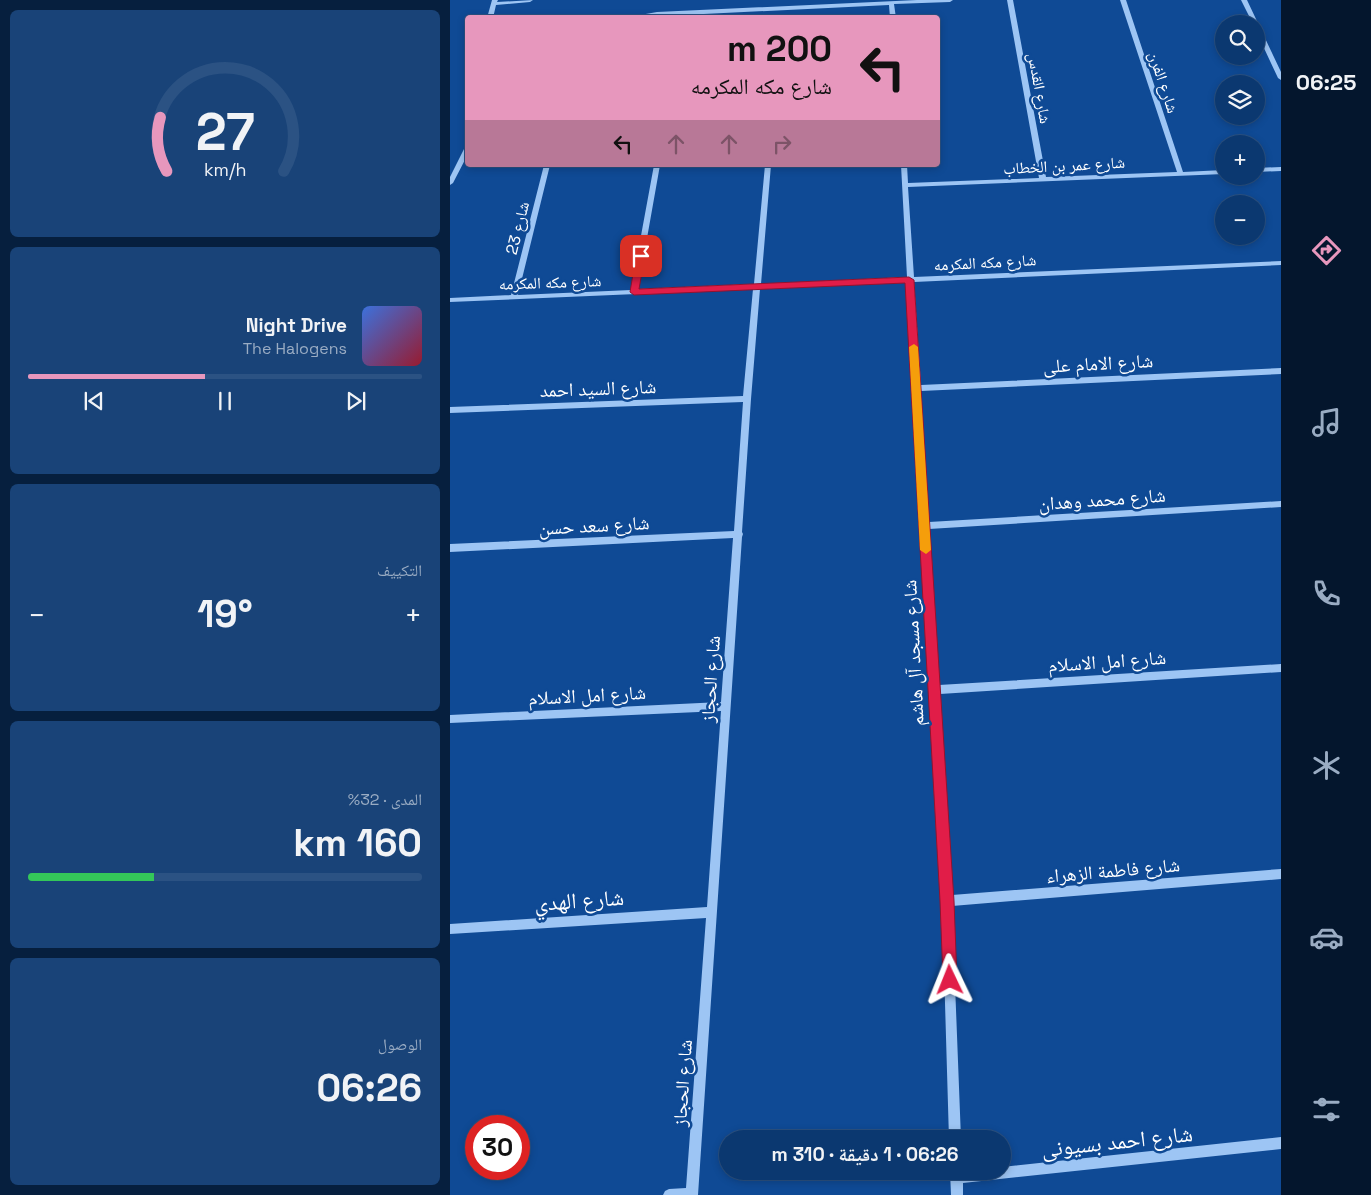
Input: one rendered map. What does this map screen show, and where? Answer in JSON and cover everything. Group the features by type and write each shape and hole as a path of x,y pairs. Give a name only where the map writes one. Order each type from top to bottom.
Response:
{"street":[{"path":"491,15 494,2 530,0"},
{"path":"649,15 950,0"},
{"name":"شارع القدس","path":"1010,0 1043,180"},
{"name":"شارع الفرن","path":"1123,0 1180,173"},
{"path":"1244,0 1251,15"},
{"path":"891,3 893,15"},
{"path":"1265,44 1281,78"},
{"path":"450,183 465,153"},
{"name":"شارع 23","path":"514,297 546,167"},
{"path":"634,292 657,167"},
{"name":"شارع الحجاز","path":"692,1194 747,400 768,167"},
{"name":"شارع مسجد آل هاشم","path":"904,167 909,280 947,901 955,1130"},
{"path":"1265,170 1281,169"},
{"name":"شارع عمر بن الخطاب","path":"905,185 1215,172"},
{"name":"شارع مكه المكرمه","path":"450,300 1281,263"},
{"name":"شارع الامام على","path":"916,388 1281,371"},
{"name":"شارع السيد احمد","path":"450,410 747,400"},
{"name":"شارع محمد وهدان","path":"924,526 1281,504"},
{"name":"شارع سعد حسن","path":"450,548 739,534"},
{"name":"شارع امل الاسلام","path":"934,690 1281,668"},
{"name":"شارع امل الاسلام","path":"450,720 726,706"},
{"name":"شارع فاطمة الزهراء","path":"947,901 1281,874"},
{"name":"شارع الهدي","path":"450,929 711,912"},
{"name":"شارع احمد بسيونى","path":"1011,1169 1281,1144"},
{"path":"956,1180 957,1195"},
{"path":"669,1195 692,1194"}],"slow traffic":[{"path":"914,347 926,550"}],"route":[{"path":"641,256 634,292 909,280 947,901 950,980"}]}
